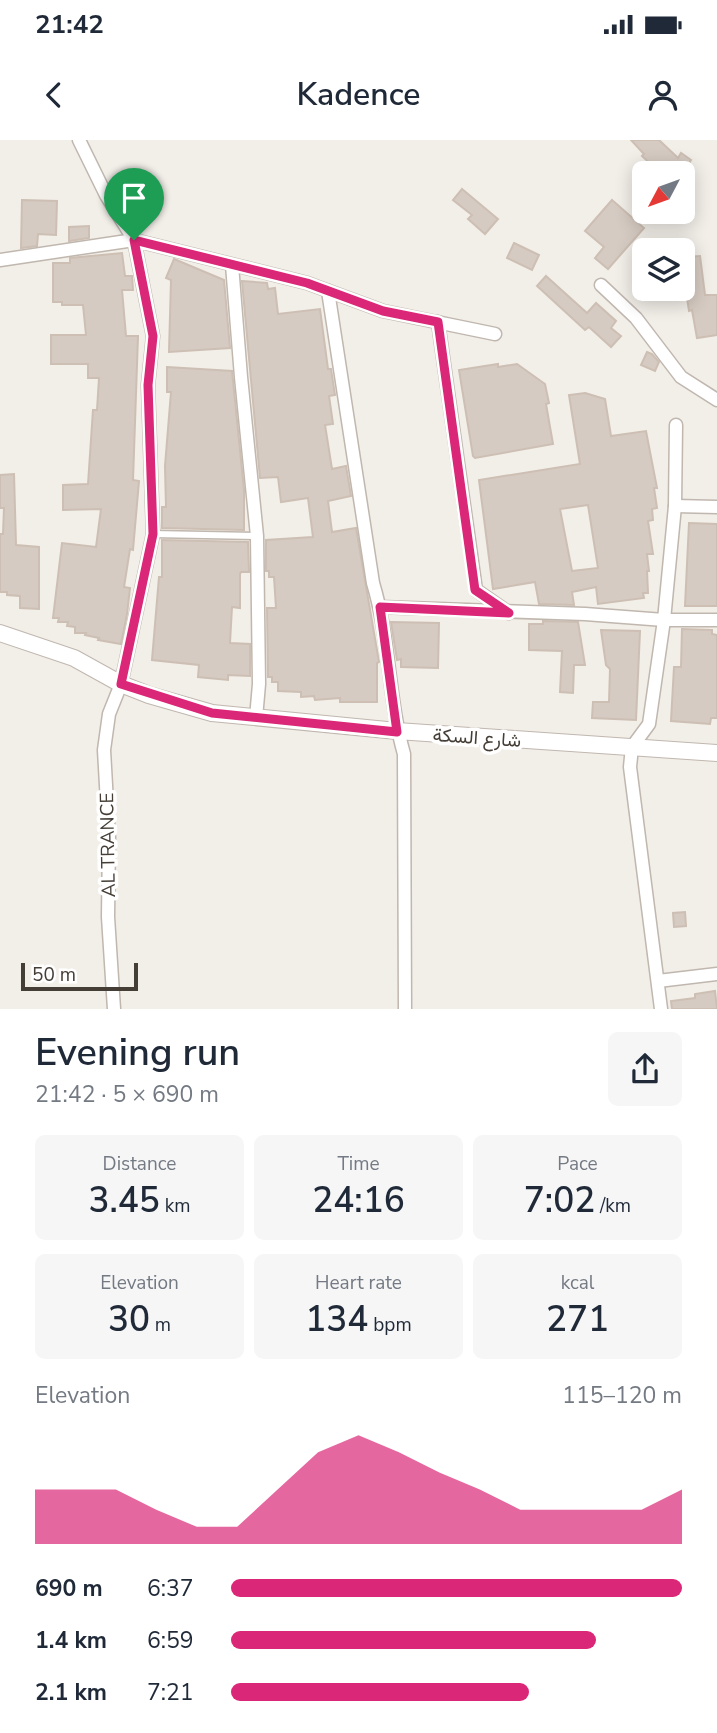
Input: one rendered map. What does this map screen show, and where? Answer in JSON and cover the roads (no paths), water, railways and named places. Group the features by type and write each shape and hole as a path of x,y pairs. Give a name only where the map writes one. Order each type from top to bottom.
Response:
{"street":[{"path":"79,140 106,195 134,240"},
{"path":"0,260 134,240 307,283 383,311 495,334"},
{"name":"AL TRANCE","path":"114,1009 108,917 109,838 104,750 109,714 121,684 153,534 148,398 153,336 134,240"},
{"path":"232,265 257,536 259,684 256,718"},
{"path":"601,285 636,318 681,377 717,400"},
{"path":"328,290 373,583 380,607 397,732 404,754 405,1009"},
{"path":"438,322 475,590 509,613"},
{"path":"661,1009 630,767 632,747 649,724 664,620 675,506 676,425"},
{"path":"675,506 717,507"},
{"path":"380,607 717,620"},
{"name":"شارع السكة","path":"0,633 74,658 121,684 212,713 397,732 717,753"},
{"path":"658,981 717,974"}],"lane":[{"path":"153,534 257,536"}]}
